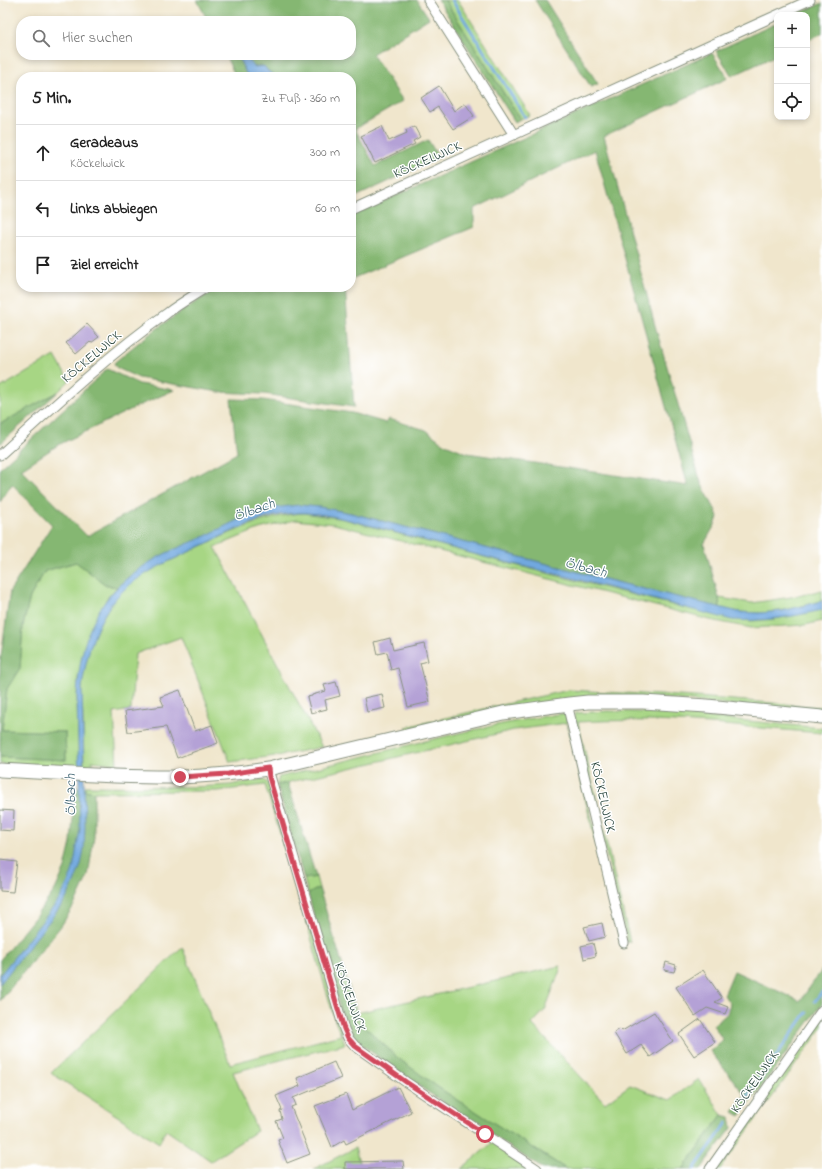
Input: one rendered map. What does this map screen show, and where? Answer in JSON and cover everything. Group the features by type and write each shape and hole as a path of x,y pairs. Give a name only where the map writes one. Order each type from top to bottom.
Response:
{"main road":[{"path":"0,770 92,775 180,777 228,774 268,768 503,713 588,702 643,702 707,706 822,717"}],"street":[{"path":"428,0 514,135"},
{"name":"KÖCKELWICK","path":"784,12 810,0"},
{"name":"KÖCKELWICK","path":"356,207 774,16"},
{"name":"KÖCKELWICK","path":"0,455 72,389 111,356 166,313 199,292"},
{"name":"KÖCKELWICK","path":"569,704 569,712 624,943"},
{"name":"KÖCKELWICK","path":"268,768 269,777 348,1038 355,1046 406,1082 537,1169"},
{"name":"KÖCKELWICK","path":"710,1169 822,1010"}],"green space":[{"path":"197,0 417,0 429,18 372,54 403,101 356,128 356,72 270,72 261,65 254,67 249,60 356,60 356,16 205,16"},
{"path":"438,0 445,0 520,119 515,122"},
{"path":"445,0 458,0 530,115 520,119"},
{"path":"535,0 545,0 598,84 591,87"},
{"path":"822,3 822,33 810,39 810,12 802,12"},
{"path":"774,24 774,56 732,76 716,51"},
{"path":"712,53 728,78 604,136 656,329 701,483 718,517 704,544 719,598 720,608 351,513 319,507 250,516 156,559 132,574 117,587 106,585 76,562 45,571 30,597 23,626 20,668 7,689 2,730 65,732 66,760 0,757 0,664 10,591 52,525 12,484 0,502 0,468 107,369 139,384 174,390 58,445 21,469 87,536 237,453 231,399 263,400 352,413 386,423 389,419 426,430 443,443 467,453 688,486 595,150 474,209 474,227 356,277 356,214"},
{"path":"228,60 240,60 246,72 234,72"},
{"path":"356,131 375,166 428,140 439,158 356,197"},
{"path":"212,292 345,292 354,407 264,394 219,392 139,378 117,368 114,363 152,332"},
{"path":"55,356 69,381 58,392 0,424 0,388"},
{"path":"58,392 0,444 0,424"},
{"path":"303,513 344,519 499,561 673,605 751,621 774,619 822,610 822,621 805,625 751,628 710,620 334,524 295,520 259,529 215,547 322,747 283,755 230,762 181,637 135,654 131,710 114,713 117,764 92,761 92,770 84,769 82,697 83,675 95,635 115,599 124,589 140,577 195,549 235,531 260,522"},
{"path":"76,562 106,585 117,587 106,599 78,677 77,697 79,769 0,764 0,757 66,760 65,732 2,730 7,688 20,668 23,626 30,597 45,571"},
{"path":"822,590 822,601 784,610 751,613 720,608 719,598 752,603 798,596"},
{"path":"569,690 696,697 822,707 822,713 659,698 408,729 406,727"},
{"path":"608,711 664,713 822,728 822,733 669,722 578,722 630,942 627,942 574,717 575,713"},
{"path":"565,713 615,910 612,911 567,723 514,730 277,785 279,777 457,734"},
{"path":"263,779 269,784 345,1044 233,1072 257,1131 211,1161 166,1130 159,1143 51,1073 182,947 230,1064 341,1035 335,1021 265,785 218,791 94,792 85,790 85,786 196,787 230,785"},
{"path":"288,783 316,877 304,879 277,785"},
{"path":"72,787 94,792 94,837 88,876 76,902 61,926 0,1001 0,960 55,890 65,868 71,843 74,805"},
{"path":"316,877 319,888 308,894 304,879"},
{"path":"319,888 357,1013 365,1027 399,1059 439,1088 566,1169 543,1169 407,1078 354,1039 343,1019 308,894"},
{"path":"560,966 560,970 545,1010 532,1024 605,1103 630,1085 670,1100 699,1079 722,1115 683,1169 566,1169 439,1088 399,1059 365,1027 357,1013"},
{"path":"822,970 822,1004 740,1116 733,1112 745,1095 710,1051 723,1040 713,1025 727,1014 730,1004 724,995 734,971 800,1001"},
{"path":"822,1017 822,1028 720,1169 712,1169"},
{"path":"722,1115 730,1117 732,1128 701,1169 683,1169"},
{"path":"493,1141 534,1169 461,1169"},
{"path":"355,1148 359,1162 352,1169 314,1169"}],"water":[{"path":"240,60 249,60 254,67 264,66 269,72 246,72"},
{"path":"299,505 351,513 636,587 739,612 759,613 782,611 822,601 822,610 777,618 732,620 477,555 359,522 323,515 292,513 278,515 237,529 152,570 141,577 121,593 112,603 100,622 92,643 82,687 85,827 84,849 81,865 65,901 0,984 0,975 59,900 68,883 73,869 80,829 77,697 79,674 82,653 96,616 106,600 119,585 155,559 254,513 272,508"}],"building":[{"path":"439,86 454,111 465,103 474,116 453,129 438,107 430,112 421,98"},
{"path":"382,126 389,141 407,133 406,130 414,126 420,137 413,141 415,144 375,163 361,136"},
{"path":"87,324 99,337 91,343 90,342 76,354 66,343"},
{"path":"390,638 393,650 424,643 428,661 420,663 430,702 408,707 398,668 391,670 387,652 378,654 375,642"},
{"path":"336,682 340,696 325,700 327,709 311,713 307,697 326,691 324,685"},
{"path":"180,690 195,731 212,725 218,743 177,758 166,727 128,732 125,711 164,706 160,697"},
{"path":"382,694 385,708 367,712 364,698"},
{"path":"0,810 14,811 13,831 0,830"},
{"path":"0,860 17,862 13,892 0,891"},
{"path":"602,923 605,937 589,941 584,927"},
{"path":"593,943 596,956 584,959 581,946"},
{"path":"666,962 676,965 674,972 664,970"},
{"path":"703,970 722,998 715,1002 728,1007 725,1014 707,1008 695,1016 676,987"},
{"path":"654,1012 673,1041 650,1057 641,1045 627,1054 614,1033 620,1029 622,1031"},
{"path":"700,1019 715,1042 694,1056 679,1034"},
{"path":"334,1062 341,1078 293,1098 296,1105 291,1107 310,1154 287,1163 278,1140 283,1138 276,1121 282,1119 280,1111 282,1110 276,1096 300,1086 297,1078"},
{"path":"398,1087 411,1112 346,1144 344,1140 332,1147 315,1106 346,1094 352,1110"},
{"path":"403,1161 404,1169 345,1169 345,1162"}],"waterway":[{"path":"452,0 525,117"},
{"path":"815,1001 822,992"},
{"path":"746,1099 807,1012"},
{"path":"694,1169 727,1123"}],"route":[{"path":"180,777 228,774 268,768 269,777 344,1029 348,1038 355,1046 371,1058 485,1134"}],"water label":[{"name":"Ölbach","path":"254,509"},
{"name":"Ölbach","path":"586,567"},
{"name":"Ölbach","path":"70,795"}]}
